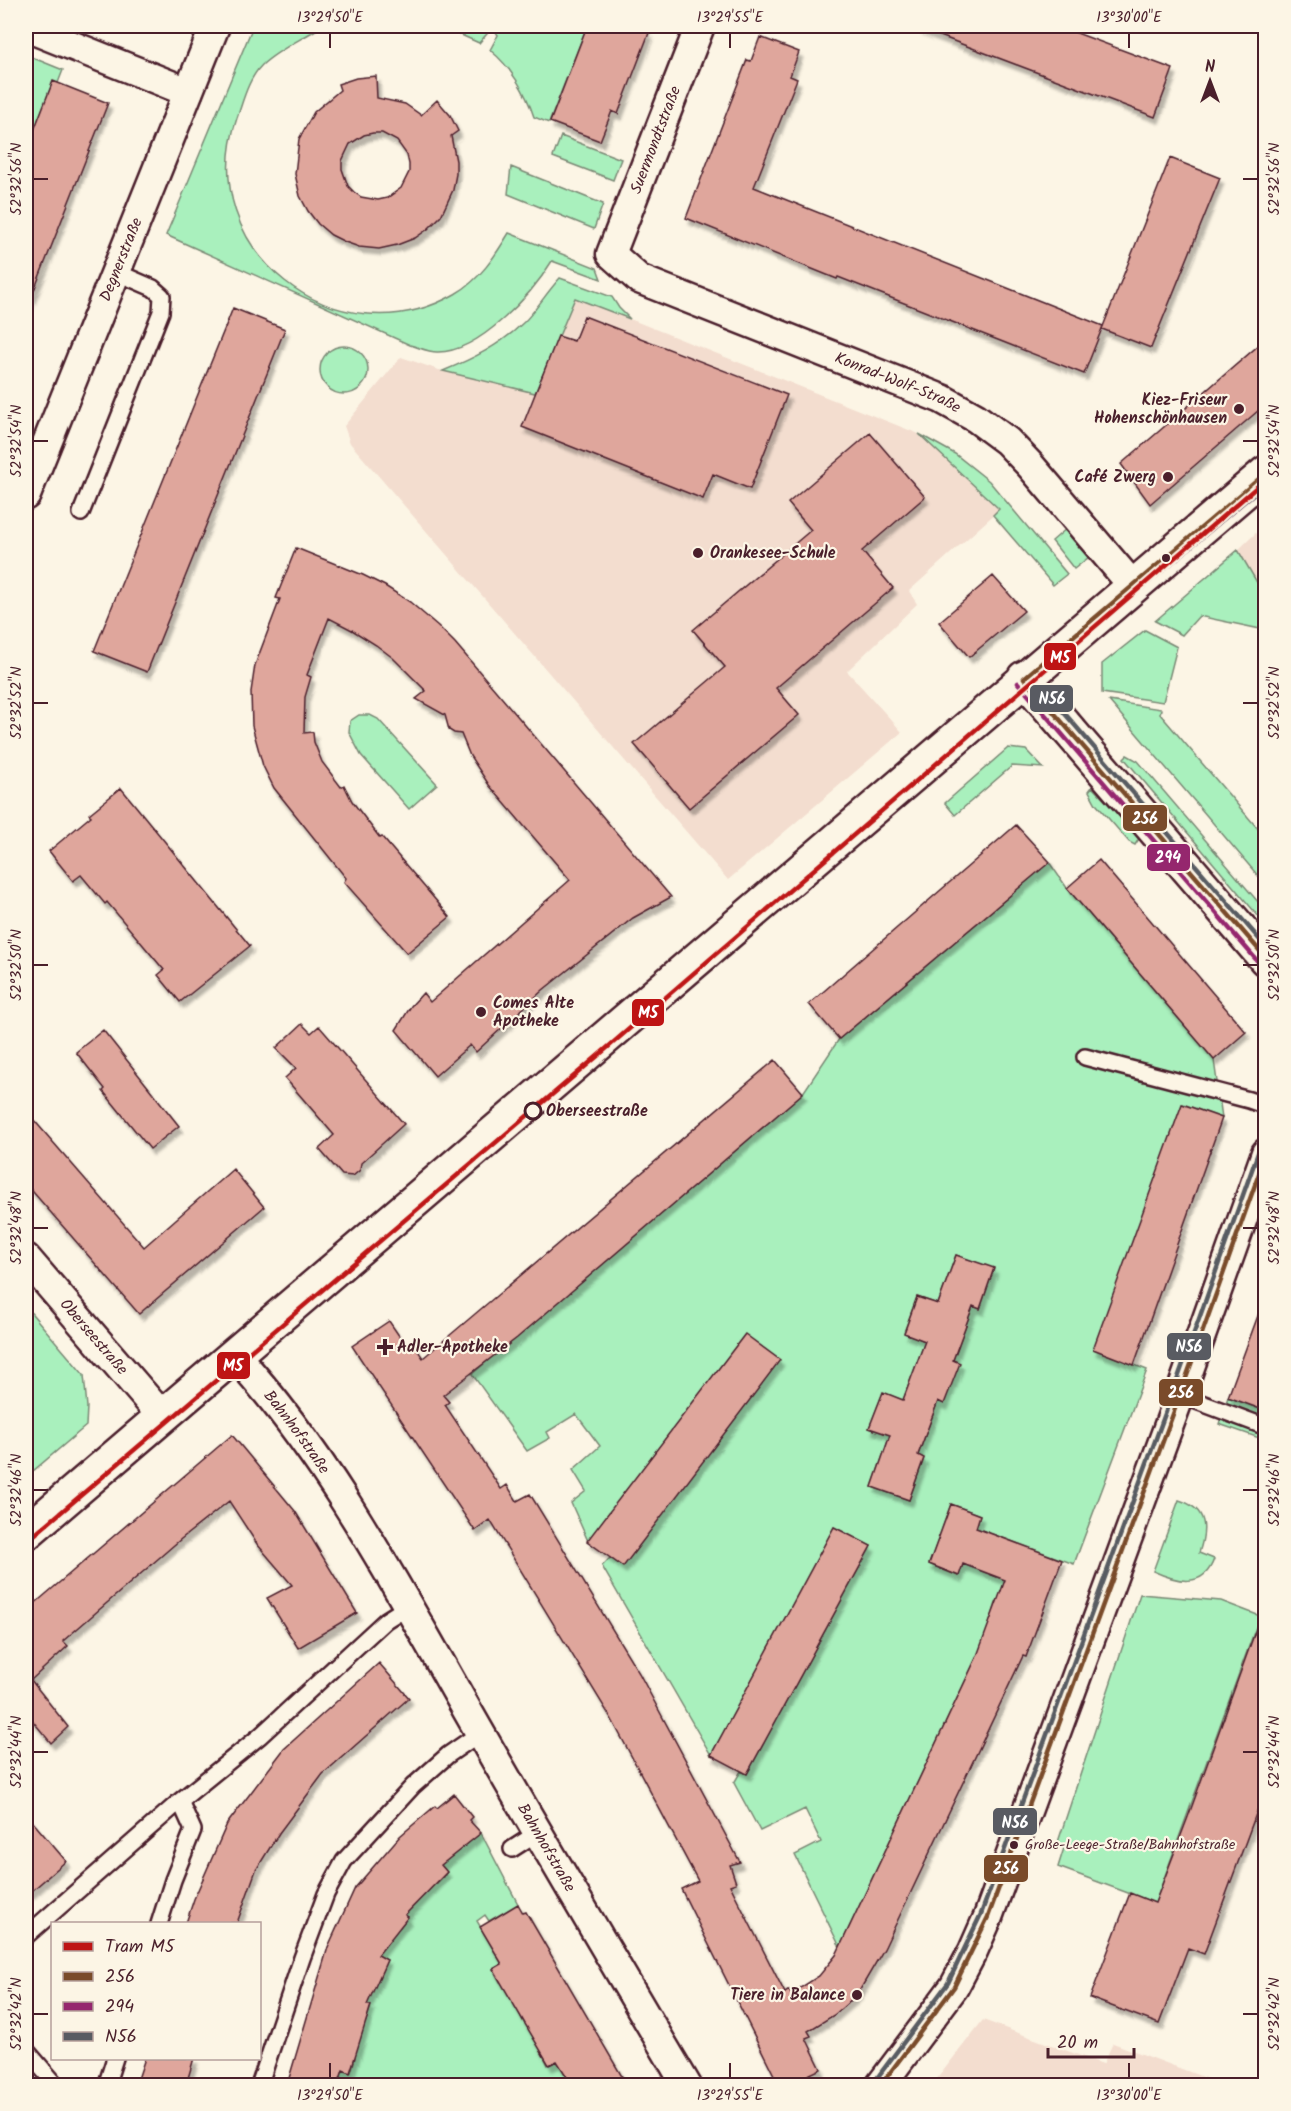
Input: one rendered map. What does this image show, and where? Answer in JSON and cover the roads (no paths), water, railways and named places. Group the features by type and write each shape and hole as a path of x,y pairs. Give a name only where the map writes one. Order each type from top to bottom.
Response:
{"main road":[{"path":"26,1533 1266,473"},
{"path":"1024,678 1266,959"}],"street":[{"name":"Degnerstraße","path":"26,495 215,26"},
{"name":"Suermondtstraße","path":"611,254 700,26"},
{"path":"26,27 188,92"},
{"name":"Konrad-Wolf-Straße","path":"611,254 639,279 942,399 976,418 1007,441 1030,465 1133,586"},
{"path":"880,2085 954,1987 977,1942 1180,1395 1266,1153"},
{"name":"Oberseestraße","path":"26,1258 162,1416"},
{"name":"Bahnhofstraße","path":"235,1355 318,1461 358,1522 537,1833 687,2085"}],"lane":[{"path":"81,513 161,312 162,296 153,288 116,272"},
{"path":"1084,1058 1266,1106"},
{"path":"1180,1395 1266,1427"},
{"path":"26,1936 180,1801 260,1736 386,1620 408,1606"},
{"path":"259,2085 326,1894 344,1862 413,1786 448,1755 480,1733"},
{"path":"159,1922 193,1830 180,1801"},
{"path":"512,1849 537,1833"},
{"path":"26,2050 57,2085"},
{"path":"106,2085 114,2060"}],"tram line":[{"name":"M5","path":"26,1542 607,1048 1266,479"}],"place":[{"name":"Kiez-Friseur Hohenschönhausen","path":"1239,409"},
{"name":"Café Zwerg","path":"1168,477"},
{"name":"Orankesee-Schule","path":"698,553"},
{"name":"Comes Alte Apotheke","path":"481,1012"},
{"name":"Oberseestraße","path":"533,1111"},
{"name":"Adler-Apotheke","path":"385,1347"},
{"name":"Große-Leege-Straße/Bahnhofstraße","path":"1014,1845"},
{"name":"Tiere in Balance","path":"857,1995"}]}
